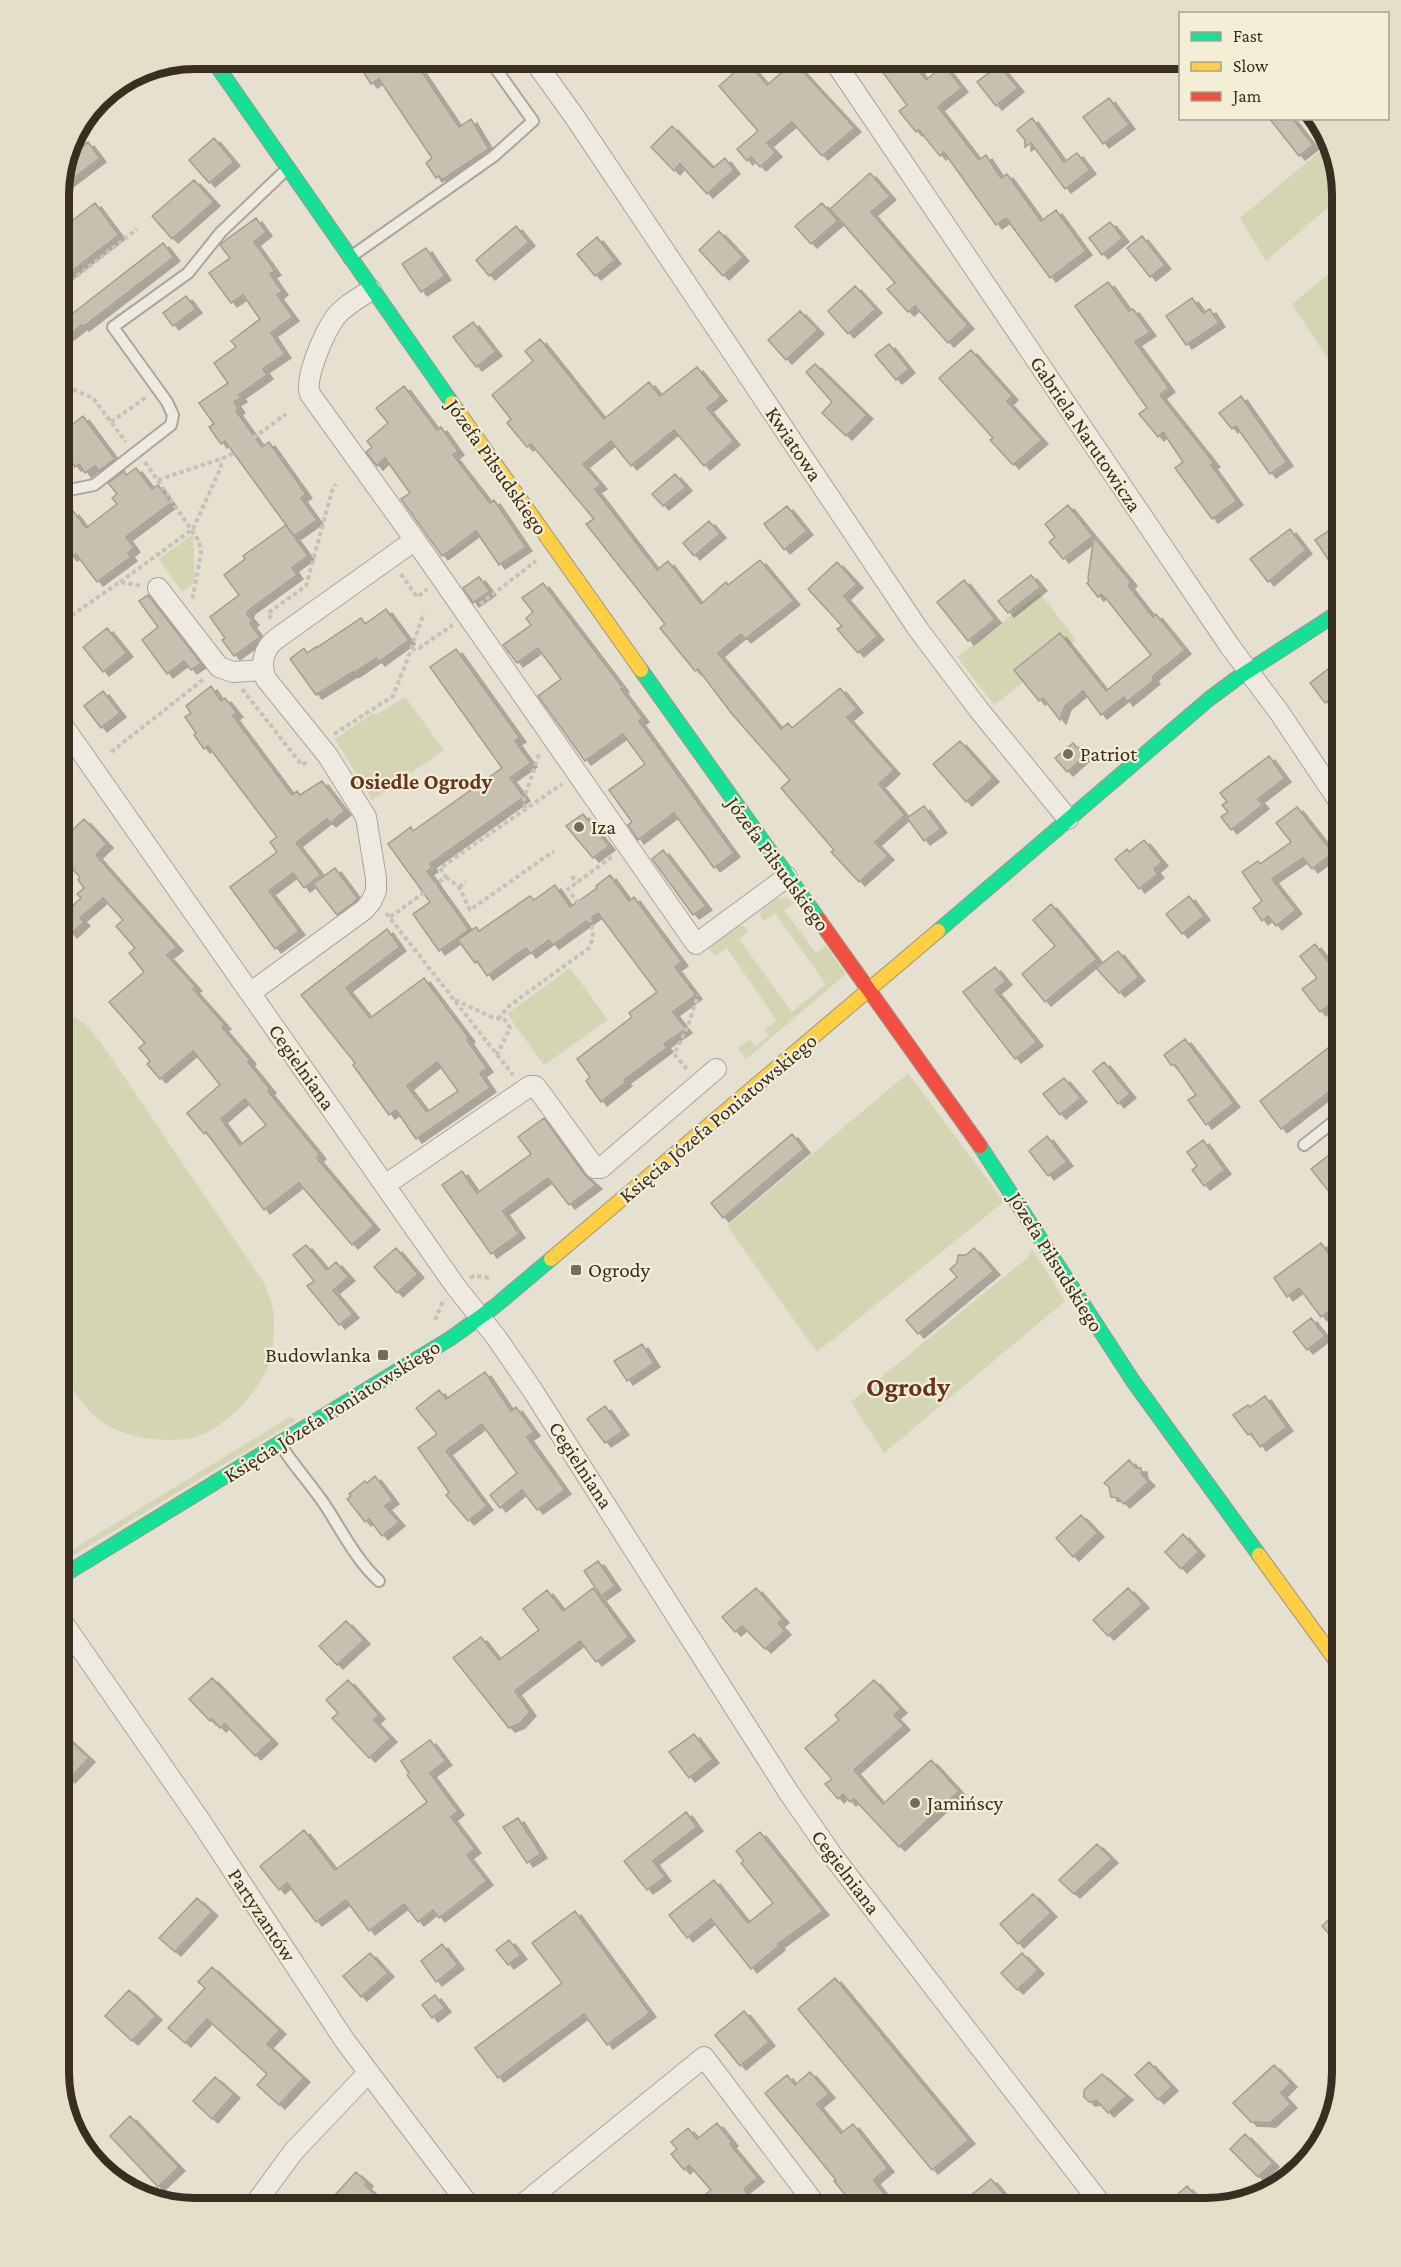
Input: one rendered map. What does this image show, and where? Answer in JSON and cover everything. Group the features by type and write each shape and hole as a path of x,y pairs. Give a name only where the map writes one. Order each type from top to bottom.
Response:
{"street":[{"name":"Józefa Piłsudskiego","path":"219,69 371,290 1022,1206 1133,1381 1332,1655"},
{"name":"Kwiatowa","path":"540,69 581,126 918,629 979,710 1068,819"},
{"name":"Gabriela Narutowicza","path":"840,69 1332,791"},
{"path":"371,290 334,318 314,362 308,389 316,404 415,540 696,944 787,877"},
{"path":"250,993 364,910 376,891 366,817 320,747 266,679 262,670 268,647 415,540"},
{"path":"158,588 219,668 233,672 262,670"},
{"name":"Księcia Józefa Poniatowskiego","path":"69,1571 280,1444 480,1318 523,1284 1209,699 1332,616"},
{"name":"Cegielniana","path":"69,734 385,1185 533,1391 789,1793 835,1859 1096,2198"},
{"path":"385,1185 530,1086 535,1086 595,1168 601,1168 716,1069"},
{"name":"Partyzantów","path":"69,1633 201,1822 368,2073 463,2198"},
{"path":"530,2198 704,2057 810,2198"},
{"path":"259,2198 294,2151 368,2073"}],"lane":[{"path":"349,258 494,156 533,121 496,69"},
{"path":"69,490 94,485 171,426 173,415 158,389 113,327 188,273 221,232 286,169"},
{"path":"1304,1145 1332,1123"},
{"path":"280,1444 295,1468 324,1504 367,1570 379,1581"}],"path":[{"path":"69,282 137,229"},
{"path":"111,422 158,389"},
{"path":"158,480 229,456 286,414"},
{"path":"69,617 193,529 221,467 220,460"},
{"path":"282,635 268,613 306,586 332,490 336,484"},
{"path":"188,628 201,552 193,529"},
{"path":"411,650 419,648 466,615 553,547"},
{"path":"401,574 417,597 430,585"},
{"path":"120,582 158,588"},
{"path":"236,682 302,765 320,747 393,696 424,613"},
{"path":"111,752 210,674"},
{"path":"526,808 523,802 541,748"},
{"path":"554,851 470,910 459,887 446,877 440,868 565,782"},
{"path":"498,1019 509,1006 589,948 594,932 593,925 568,889 615,855"},
{"path":"572,876 577,883"},
{"path":"390,917 446,877"},
{"path":"459,887 466,882"},
{"path":"371,902 390,917 524,1089"},
{"path":"688,1070 674,1054 688,1026 698,994"},
{"path":"454,999 498,1019 504,1019 510,1028 497,1055"}],"green space":[{"path":"1323,149 1331,179 1332,204 1266,261 1240,218"},
{"path":"1332,271 1332,365 1292,304"},
{"path":"193,534 195,582 182,592 159,559"},
{"path":"1040,593 1076,640 994,705 957,657"},
{"path":"405,697 444,750 372,800 335,739 373,713 375,715"},
{"path":"786,897 794,903 784,910 816,953 826,946 846,974 746,1059 738,1048 750,1040 755,1047 769,1035 765,1029 777,1021 727,948 715,956 709,949 714,940 735,925 744,926 748,932 739,939 792,1012 826,984 775,913 763,921 760,914 764,907 774,900"},
{"path":"570,968 608,1020 544,1065 507,1014"},
{"path":"69,1014 86,1025 101,1043 264,1283 273,1309 274,1321 270,1360 259,1384 228,1419 203,1434 191,1438 169,1440 145,1438 122,1432 102,1422 78,1397 69,1384"},
{"path":"908,1073 1004,1202 817,1352 727,1226"},
{"path":"1033,1250 1065,1301 884,1453 851,1402 1027,1258"},
{"path":"290,1417 294,1418 295,1421 69,1558 69,1552"}],"building":[{"path":"361,69 420,69 459,127 471,119 489,149 442,180 439,176 436,178 426,163 432,158 379,79 371,84"},
{"path":"738,69 754,69 767,85 786,69 800,69 855,128 822,156 792,122 767,143 776,153 760,167 751,157 747,161 737,149 758,131 719,86"},
{"path":"880,69 918,69 926,80 939,69 947,69 962,88 938,107 979,160 986,155 1001,178 1007,174 1041,221 1056,210 1086,251 1050,278 1006,218 996,225 944,152 940,156 919,130 916,132 899,111 907,105"},
{"path":"994,69 1002,69 1018,88 996,106 977,82"},
{"path":"1109,98 1129,125 1103,144 1083,117"},
{"path":"1032,118 1064,162 1077,153 1090,170 1065,189 1031,143 1025,147 1025,140 1017,130"},
{"path":"1271,120 1294,120 1313,145 1299,156"},
{"path":"672,126 713,168 725,158 734,170 707,194 680,164 674,171 651,147"},
{"path":"214,138 234,162 209,183 189,160"},
{"path":"88,142 100,158 70,181 73,163 80,148"},
{"path":"870,173 890,196 871,212 968,325 948,343 915,306 908,312 887,289 895,283 830,209"},
{"path":"194,180 214,202 172,239 152,216"},
{"path":"95,203 119,235 69,273 69,223"},
{"path":"822,203 838,221 811,244 795,226"},
{"path":"256,218 266,232 254,242 275,271 270,274 282,291 277,295 293,317 271,333 285,354 263,369 267,375 239,395 241,398 234,402 239,409 236,411 262,447 269,442 306,494 301,498 317,520 294,536 225,441 221,444 209,427 214,424 199,403 228,383 214,363 236,347 231,341 260,319 243,295 231,303 209,273 230,258 220,245"},
{"path":"1110,222 1123,238 1102,255 1089,238"},
{"path":"516,226 529,242 489,276 476,260"},
{"path":"719,231 743,257 723,276 699,250"},
{"path":"1142,236 1165,265 1150,277 1127,248"},
{"path":"597,237 615,260 595,276 577,254"},
{"path":"163,243 174,257 83,327 82,325 69,335 69,316"},
{"path":"426,248 445,276 421,292 402,264"},
{"path":"1108,282 1129,311 1133,309 1150,332 1135,342 1169,388 1160,395 1214,463 1211,465 1237,501 1212,519 1175,468 1183,462 1163,432 1158,437 1139,414 1147,408 1075,306"},
{"path":"855,286 876,309 848,334 828,311"},
{"path":"186,296 196,309 173,326 163,313"},
{"path":"1192,298 1203,313 1210,309 1219,323 1186,345 1166,316"},
{"path":"800,311 818,330 786,360 768,340"},
{"path":"473,322 496,352 476,367 453,337"},
{"path":"540,339 604,419 649,382 660,396 697,367 721,397 707,408 734,441 704,466 674,430 631,466 611,441 583,464 601,485 595,489 657,570 668,561 701,604 726,582 728,585 760,560 794,601 745,639 741,634 718,653 781,729 788,723 792,728 840,688 857,709 847,717 894,770 879,784 905,815 875,842 888,856 859,882 831,852 834,850 781,788 790,780 732,714 698,669 695,671 660,628 665,624 586,524 594,519 531,444 527,447 507,423 511,419 492,395 533,361 525,351"},
{"path":"889,344 909,369 896,380 875,355"},
{"path":"971,350 1012,396 1007,401 1042,440 1013,465 990,440 993,438 939,378"},
{"path":"815,364 867,415 846,436 822,413 832,402 806,372"},
{"path":"404,386 437,430 441,427 458,451 453,455 490,503 494,500 526,547 499,565 476,531 442,556 401,499 410,493 385,458 377,466 366,452 372,447 367,441 388,423 376,408"},
{"path":"1241,396 1287,462 1270,474 1236,426 1232,429 1219,413"},
{"path":"83,416 115,459 99,471 95,466 85,473 79,464 75,467 69,459 69,427"},
{"path":"136,468 152,489 158,485 171,503 126,537 134,548 128,553 131,557 97,582 76,554 71,557 69,554 69,514 73,511 86,528 117,504 112,498 117,494 108,483 124,471 126,475"},
{"path":"675,474 686,487 663,506 652,494"},
{"path":"1068,505 1093,536 1063,559 1049,542 1055,537 1045,524"},
{"path":"787,506 807,531 784,550 764,524"},
{"path":"709,521 720,534 694,556 683,543"},
{"path":"286,525 308,556 292,568 297,575 249,610 247,614 253,621 250,623 260,637 234,656 222,640 225,638 210,617 239,595 224,575 245,559 243,556"},
{"path":"1290,529 1306,550 1268,582 1250,559"},
{"path":"1331,529 1332,561 1330,562 1315,540"},
{"path":"1094,537 1131,582 1128,585 1153,617 1156,614 1185,650 1152,677 1154,680 1127,702 1124,697 1101,715 1083,691 1065,706 1060,720 1043,698 1039,701 1014,670 1060,633 1106,691 1151,655 1108,601 1101,594 1098,597 1087,583"},
{"path":"837,562 857,584 844,596 878,636 858,653 837,629 842,626 808,589"},
{"path":"1031,575 1041,587 1008,613 998,601"},
{"path":"479,577 490,591 473,603 463,588"},
{"path":"964,580 995,619 968,641 937,602"},
{"path":"543,583 623,688 621,689 643,718 639,721 734,853 714,868 674,813 638,840 628,825 632,822 609,790 645,764 623,734 585,761 538,696 561,679 538,648 517,663 503,645 531,625 526,618 533,612 522,598"},
{"path":"148,595 201,663 191,670 184,661 167,674 142,640 158,627 139,601"},
{"path":"386,609 409,640 379,662 376,658 316,695 290,659 304,648 307,653 316,648 361,618 365,624"},
{"path":"107,628 127,653 103,672 83,647"},
{"path":"456,649 520,738 515,741 531,763 510,778 524,797 430,864 432,868 427,871 469,930 439,951 413,914 430,902 388,844 411,827 413,831 502,768 430,667"},
{"path":"1328,669 1332,675 1332,698 1325,703 1310,683"},
{"path":"211,686 221,701 225,698 237,713 233,716 292,795 297,791 300,795 322,781 345,811 330,823 327,819 296,843 321,875 304,888 293,873 269,891 299,931 275,949 230,887 277,852 270,842 277,837 208,746 204,749 185,717 191,713 186,706"},
{"path":"103,691 120,713 101,728 84,706"},
{"path":"960,741 993,778 966,802 933,764"},
{"path":"1073,743 1085,756 1067,772 1055,758"},
{"path":"1269,756 1285,778 1258,799 1263,805 1231,830 1221,817 1228,812 1222,805 1227,802 1220,793"},
{"path":"924,806 941,829 924,841 907,818"},
{"path":"1297,807 1332,854 1312,869 1303,858 1272,879 1296,910 1276,926 1268,916 1262,921 1253,908 1262,901 1242,872 1258,861 1260,864 1291,842 1276,823"},
{"path":"583,814 609,846 593,858 566,826"},
{"path":"84,819 107,844 96,855 177,947 167,955 196,987 193,989 225,1025 222,1027 250,1060 248,1062 270,1089 268,1091 320,1155 317,1158 374,1226 352,1245 299,1183 264,1210 206,1132 204,1134 187,1113 220,1085 193,1051 160,1079 147,1064 150,1061 139,1048 145,1043 109,1002 144,972 129,953 135,948 116,926 123,920 103,898 80,918 84,922 71,934 69,932 69,909 81,898 77,894 84,888 78,880 80,877 69,865 69,833","holes":["245,1099 266,1125 240,1145 221,1119"]},
{"path":"1144,840 1162,862 1154,869 1158,874 1139,889 1115,859 1127,849 1129,852"},
{"path":"663,850 706,906 693,915 652,859"},
{"path":"335,868 358,899 337,915 313,884"},
{"path":"610,875 629,901 634,897 682,962 675,967 696,995 673,1012 686,1029 664,1044 667,1048 624,1080 626,1082 601,1102 586,1081 590,1077 577,1059 632,1017 629,1013 657,992 598,913 553,945 549,940 530,954 526,948 487,976 458,940 476,927 479,931 530,896 534,900 555,885 570,907 597,888 596,886"},
{"path":"1189,896 1204,916 1182,934 1166,914"},
{"path":"1051,904 1097,959 1045,1002 1022,974 1055,946 1033,920"},
{"path":"387,929 400,947 346,988 370,1018 424,978 469,1038 467,1040 487,1068 480,1073 490,1088 416,1139 396,1110 389,1115 353,1065 355,1063 301,995","holes":["437,1062 458,1091 427,1112 407,1086"]},
{"path":"1315,944 1332,967 1332,1003 1320,1012 1302,989 1317,978 1300,956"},
{"path":"1118,951 1139,977 1119,993 1096,968"},
{"path":"995,967 1006,981 995,990 1037,1042 1015,1059 963,992"},
{"path":"1185,1039 1234,1103 1206,1125 1188,1100 1196,1095 1175,1065 1171,1065 1164,1055"},
{"path":"1332,1045 1332,1090 1281,1129 1260,1101"},
{"path":"1104,1062 1130,1094 1118,1104 1093,1071"},
{"path":"1064,1078 1081,1098 1060,1115 1043,1094"},
{"path":"544,1118 585,1175 596,1185 569,1205 548,1178 503,1211 519,1234 491,1254 442,1185 462,1171 477,1193 531,1154 518,1137"},
{"path":"792,1134 804,1149 723,1218 711,1203"},
{"path":"1047,1136 1067,1162 1048,1176 1029,1151"},
{"path":"1203,1140 1225,1170 1204,1186 1192,1170 1197,1166 1187,1152"},
{"path":"1332,1153 1332,1191 1330,1193 1311,1169"},
{"path":"1321,1243 1332,1258 1332,1309 1321,1317 1299,1288 1287,1297 1274,1278"},
{"path":"306,1245 327,1270 336,1262 349,1277 333,1290 353,1314 339,1325 307,1286 314,1281 293,1255"},
{"path":"396,1248 418,1274 397,1293 374,1267"},
{"path":"974,1248 994,1271 918,1334 906,1320 957,1277 950,1269 957,1263 958,1255 966,1255"},
{"path":"1311,1318 1325,1336 1307,1350 1293,1332"},
{"path":"642,1344 654,1363 627,1381 614,1361"},
{"path":"485,1372 511,1411 516,1407 534,1432 527,1437 565,1490 537,1510 522,1490 500,1508 490,1495 517,1473 482,1424 446,1451 487,1506 468,1521 446,1495 449,1492 418,1448 437,1434 416,1408 439,1390 446,1399"},
{"path":"1265,1396 1287,1427 1260,1447 1251,1433 1248,1435 1233,1415 1248,1405 1250,1407"},
{"path":"605,1406 623,1431 605,1443 587,1419"},
{"path":"1129,1460 1136,1468 1141,1468 1142,1475 1149,1482 1124,1504 1118,1498 1111,1497 1109,1487 1104,1483"},
{"path":"375,1476 393,1500 385,1506 399,1522 382,1536 369,1519 365,1522 347,1499 351,1496 349,1494"},
{"path":"1081,1515 1098,1533 1073,1557 1056,1538"},
{"path":"1183,1534 1199,1552 1181,1569 1165,1552"},
{"path":"598,1561 615,1586 601,1596 584,1571"},
{"path":"593,1588 629,1637 596,1662 580,1641 515,1691 530,1712 519,1724 509,1728 453,1658 481,1637 499,1660 539,1630 523,1609 547,1590 563,1611"},
{"path":"756,1588 783,1619 778,1623 785,1631 765,1649 742,1626 735,1632 722,1617"},
{"path":"1128,1588 1143,1604 1108,1636 1093,1620"},
{"path":"346,1621 364,1640 337,1665 319,1646"},
{"path":"212,1678 272,1740 255,1756 225,1724 220,1728 189,1699"},
{"path":"348,1680 379,1715 374,1720 391,1738 369,1758 332,1718 338,1713 326,1700"},
{"path":"874,1680 901,1709 894,1715 904,1726 854,1770 883,1804 931,1760 959,1791 899,1847 854,1799 850,1802 843,1794 838,1799 825,1784 832,1779 805,1748 839,1720 835,1715"},
{"path":"694,1734 713,1759 689,1778 669,1752"},
{"path":"69,1739 89,1758 69,1779"},
{"path":"430,1740 446,1761 430,1773 458,1811 451,1817 475,1849 467,1855 487,1881 439,1918 433,1910 418,1922 404,1904 369,1931 346,1900 316,1922 287,1883 279,1890 260,1866 304,1830 335,1870 427,1802 407,1775 409,1773 401,1761"},
{"path":"686,1812 697,1827 653,1861 665,1877 647,1890 624,1861"},
{"path":"518,1818 541,1854 527,1863 503,1827"},
{"path":"760,1832 823,1911 778,1944 779,1946 751,1969 711,1919 687,1938 669,1915 714,1880 748,1923 773,1903 741,1863 744,1861 736,1851"},
{"path":"1097,1844 1112,1859 1074,1894 1059,1880"},
{"path":"1033,1894 1051,1913 1018,1944 1000,1924"},
{"path":"197,1898 212,1912 175,1952 159,1938"},
{"path":"575,1911 650,2013 607,2045 584,2014 498,2078 475,2048 562,1983 532,1943"},
{"path":"1332,1916 1332,1938 1322,1926"},
{"path":"509,1940 521,1955 508,1965 496,1950"},
{"path":"442,1944 458,1965 436,1982 421,1961"},
{"path":"370,1953 388,1973 361,1997 343,1976"},
{"path":"1022,1953 1038,1970 1017,1990 1001,1973"},
{"path":"212,1967 280,2030 267,2044 304,2078 279,2105 257,2085 267,2074 207,2019 185,2043 168,2028 205,1988 198,1982"},
{"path":"835,1978 969,2140 932,2170 798,2009"},
{"path":"129,1990 156,2016 132,2041 105,2016"},
{"path":"435,1995 445,2008 432,2018 422,2005"},
{"path":"744,2011 769,2042 740,2066 715,2035"},
{"path":"1149,2062 1172,2087 1158,2100 1135,2075"},
{"path":"1274,2065 1291,2083 1281,2093 1291,2104 1270,2123 1251,2122 1233,2103"},
{"path":"810,2072 829,2094 817,2104 841,2133 853,2124 888,2168 874,2181 888,2198 858,2198 856,2196 848,2198 834,2181 836,2180 765,2093 787,2075 795,2085"},
{"path":"1102,2074 1127,2096 1108,2113 1097,2101 1089,2102 1084,2097 1084,2090"},
{"path":"215,2077 234,2094 212,2119 193,2101"},
{"path":"130,2116 179,2167 158,2187 110,2136"},
{"path":"717,2123 732,2142 730,2144 758,2178 744,2189 751,2198 705,2198 703,2196 711,2190 689,2165 684,2170 671,2154 677,2149 671,2142 688,2128 697,2139"},
{"path":"1245,2134 1273,2163 1258,2177 1230,2149"},
{"path":"356,2172 367,2182 365,2185 380,2198 336,2198 334,2196"},
{"path":"991,2179 1007,2198 970,2198"},
{"path":"1187,2186 1198,2198 1173,2198"}],"traffic: fast":[{"path":"219,69 452,403"},
{"path":"938,931 1209,699 1332,617"},
{"path":"641,670 819,920"},
{"path":"980,1146 1133,1381 1259,1555"},
{"path":"69,1572 451,1338 494,1307 551,1259"}],"traffic: slow":[{"path":"452,403 641,670"},
{"path":"551,1259 938,931"},
{"path":"1259,1555 1332,1655"}],"traffic: jam":[{"path":"819,920 980,1146"}],"place":[{"name":"Patriot","path":"1068,754"},
{"name":"Iza","path":"579,827"},
{"name":"Ogrody","path":"576,1270"},
{"name":"Budowlanka","path":"383,1355"},
{"name":"Jamińscy","path":"915,1803"}],"district":[{"name":"Osiedle Ogrody","path":"421,781"},
{"name":"Ogrody","path":"908,1387"}]}
